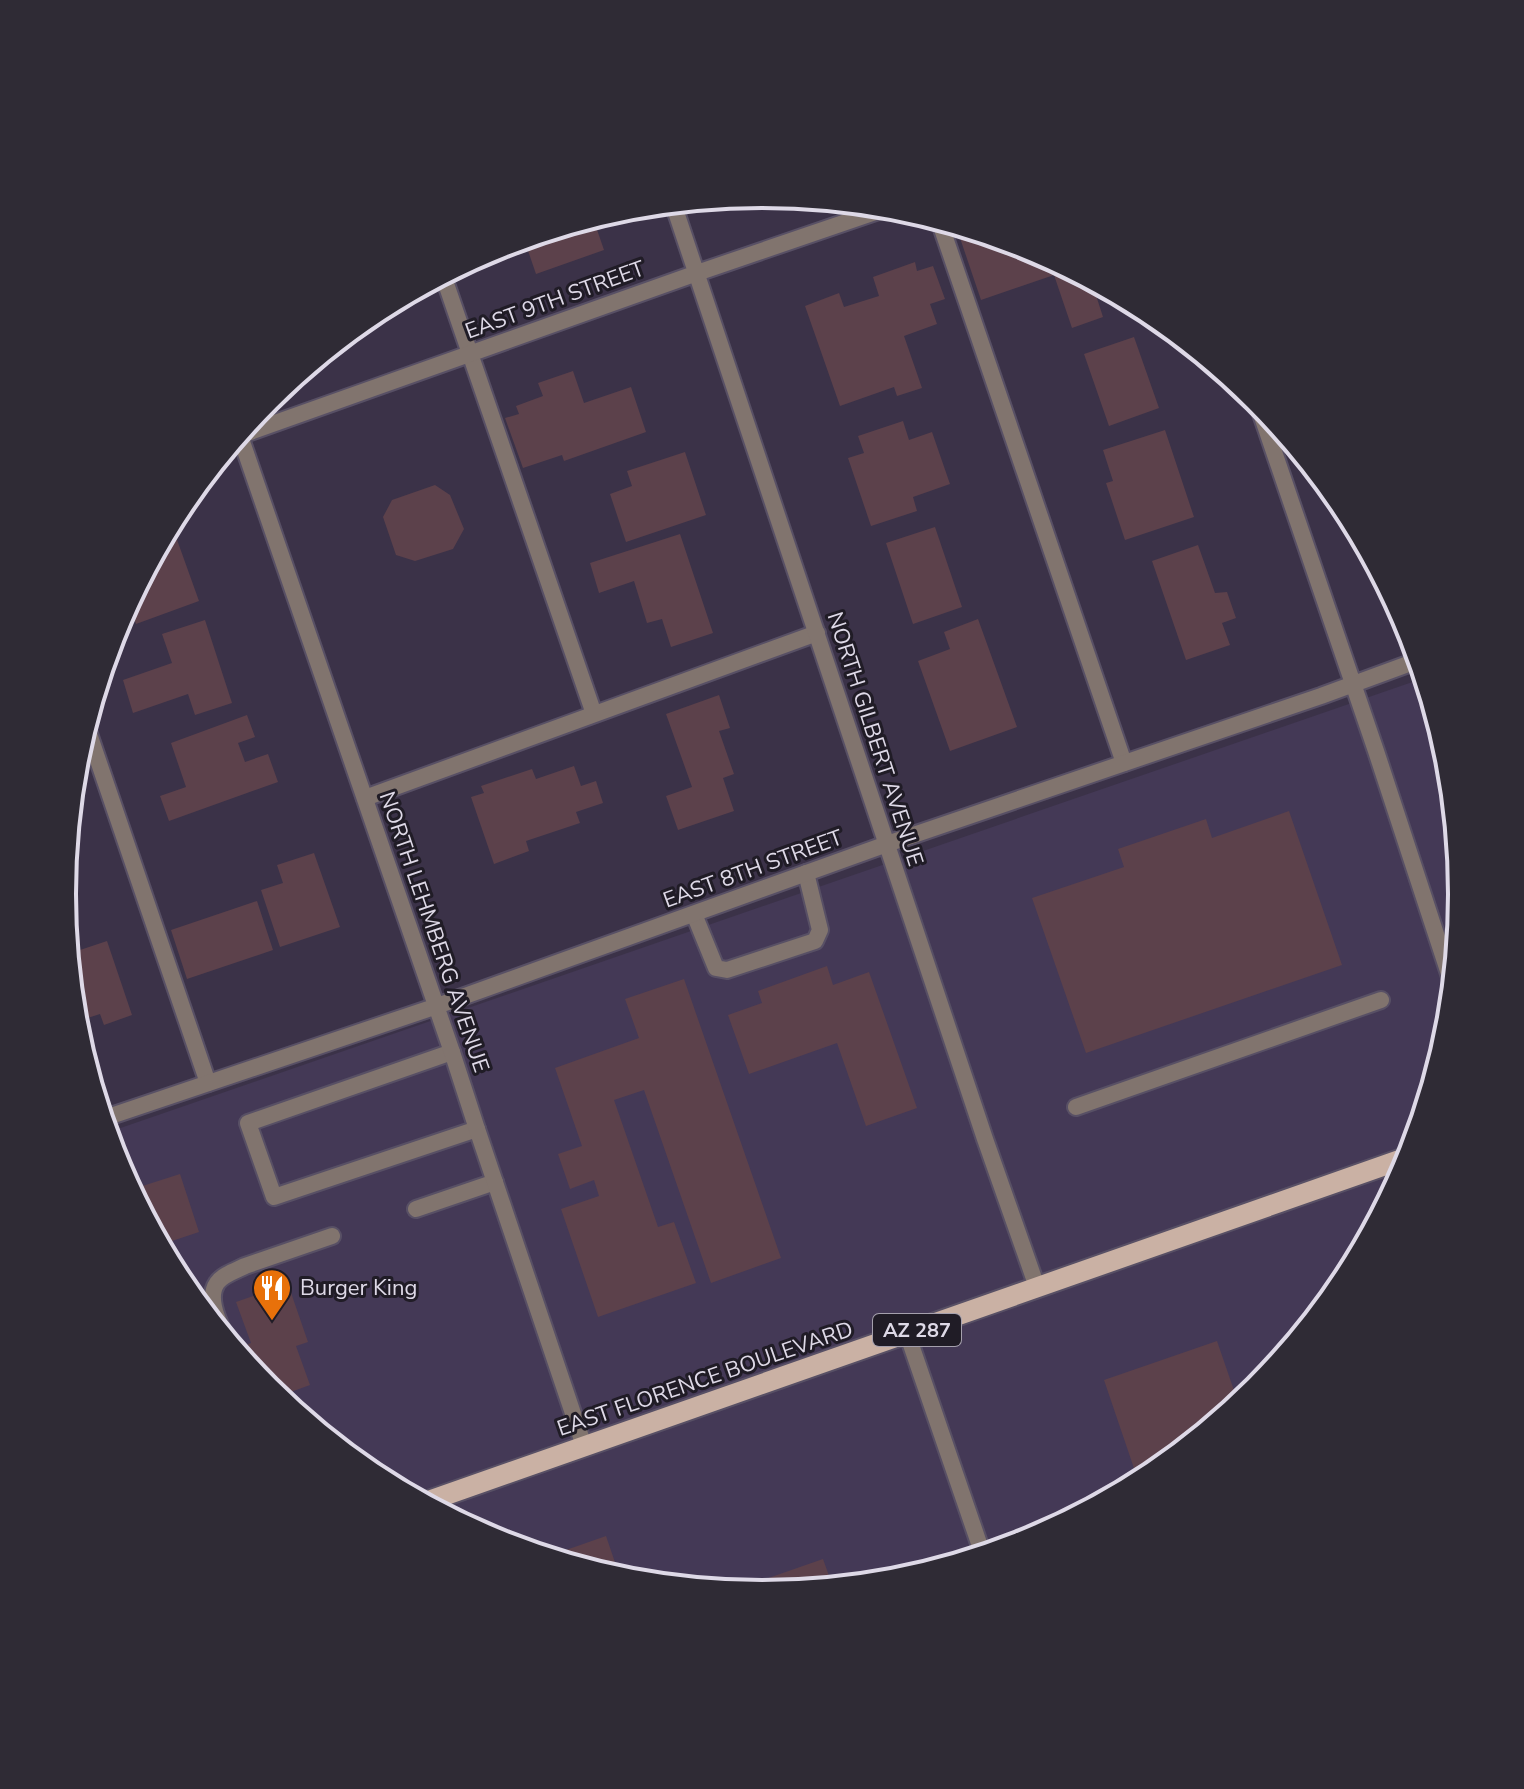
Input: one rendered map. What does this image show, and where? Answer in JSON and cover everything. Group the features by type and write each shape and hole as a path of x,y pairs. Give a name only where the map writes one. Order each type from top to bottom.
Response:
{"main road":[{"name":"EAST FLORENCE BOULEVARD","path":"437,1498 1394,1162"}],"street":[{"name":"NORTH GILBERT AVENUE","path":"677,214 1037,1287"},
{"name":"EAST 9TH STREET","path":"259,428 863,216"},
{"path":"943,233 1124,763"},
{"path":"447,286 594,714"},
{"path":"1266,430 1445,961"},
{"name":"NORTH LEHMBERG AVENUE","path":"243,446 437,1006 584,1446"},
{"path":"365,798 817,633"},
{"name":"EAST 8TH STREET","path":"112,1116 437,1006 887,844 1408,664"},
{"path":"93,745 208,1083"},
{"path":"694,914 716,968 727,970 815,941 820,930 806,873"},
{"path":"1076,1107 1381,1000"},
{"path":"452,1052 248,1123 274,1197 477,1129"},
{"path":"416,1209 495,1182"},
{"path":"217,1310 213,1299 217,1283 231,1272 332,1236"},
{"path":"907,1333 980,1545"}],"shaded area":[{"path":"1414,681 1435,761 1442,805 1447,850 1447,939 1435,1028 1425,1072 1396,1157 1377,1198 1356,1238 1306,1312 1278,1347 1214,1410 1180,1439 1105,1489 1065,1510 983,1544 940,1557 852,1575 807,1579 717,1579 672,1575 584,1557 541,1544 459,1510 419,1489 344,1439 277,1380 246,1347 192,1276 168,1237 147,1198 117,1129"}],"building":[{"path":"597,229 604,250 536,274 528,250"},
{"path":"960,238 1025,261 1096,295 1103,317 1072,328 1054,275 981,300"},
{"path":"915,262 917,271 933,266 945,299 930,304 937,324 904,336 922,388 897,396 894,387 840,406 805,306 839,293 844,307 879,296 873,277"},
{"path":"1134,337 1159,408 1109,426 1084,354"},
{"path":"573,371 584,403 631,387 646,432 564,461 562,455 523,468 505,418 519,414 516,406 543,396 538,383"},
{"path":"903,421 909,440 932,432 950,484 913,497 917,511 871,526 848,458 864,453 858,436"},
{"path":"1165,430 1194,517 1125,540 1106,483 1113,481 1103,450"},
{"path":"685,452 706,515 626,542 610,494 632,486 627,471"},
{"path":"435,485 450,495 464,529 453,549 415,561 396,555 383,517 392,500"},
{"path":"935,527 962,607 913,624 886,543"},
{"path":"680,534 713,633 671,647 662,619 647,623 634,581 599,593 590,563"},
{"path":"176,538 199,601 136,624 134,619 147,591"},
{"path":"1198,545 1215,593 1227,592 1236,618 1222,623 1230,645 1186,660 1152,561"},
{"path":"978,619 1017,727 950,751 918,661 950,649 944,632"},
{"path":"205,620 232,703 195,715 188,694 133,713 123,680 172,663 162,634"},
{"path":"719,695 730,728 719,731 734,774 723,778 734,811 678,830 666,796 692,787 666,714"},
{"path":"247,715 255,737 238,743 245,762 268,754 278,782 169,821 160,796 186,787 171,743"},
{"path":"574,766 581,786 596,781 603,803 576,812 580,823 526,841 529,851 494,864 471,797 484,793 481,786 532,769 536,779"},
{"path":"1289,811 1342,965 1086,1053 1032,898 1124,867 1118,849 1206,819 1212,838"},
{"path":"314,853 340,927 280,947 261,890 283,883 277,865"},
{"path":"257,901 273,950 187,979 171,930"},
{"path":"107,941 132,1015 104,1025 100,1014 87,1018 78,951"},
{"path":"827,966 833,985 869,972 917,1108 866,1126 837,1043 749,1074 728,1015 762,1003 758,991"},
{"path":"684,979 781,1258 711,1283 644,1090 614,1100 658,1227 674,1222 696,1283 598,1317 561,1209 599,1196 594,1180 570,1189 558,1154 582,1146 555,1068 639,1038 625,999"},
{"path":"180,1174 199,1232 171,1241 142,1186"},
{"name":"Burger King","path":"288,1284 308,1342 296,1346 310,1385 290,1392 251,1352 248,1344 251,1343 236,1302"},
{"path":"1217,1341 1234,1391 1180,1439 1135,1470 1104,1380"},
{"path":"606,1536 616,1564 584,1557 564,1551"},
{"path":"823,1559 829,1577 807,1579 763,1580"}],"place":[{"name":"Burger King","path":"272,1322"}]}
